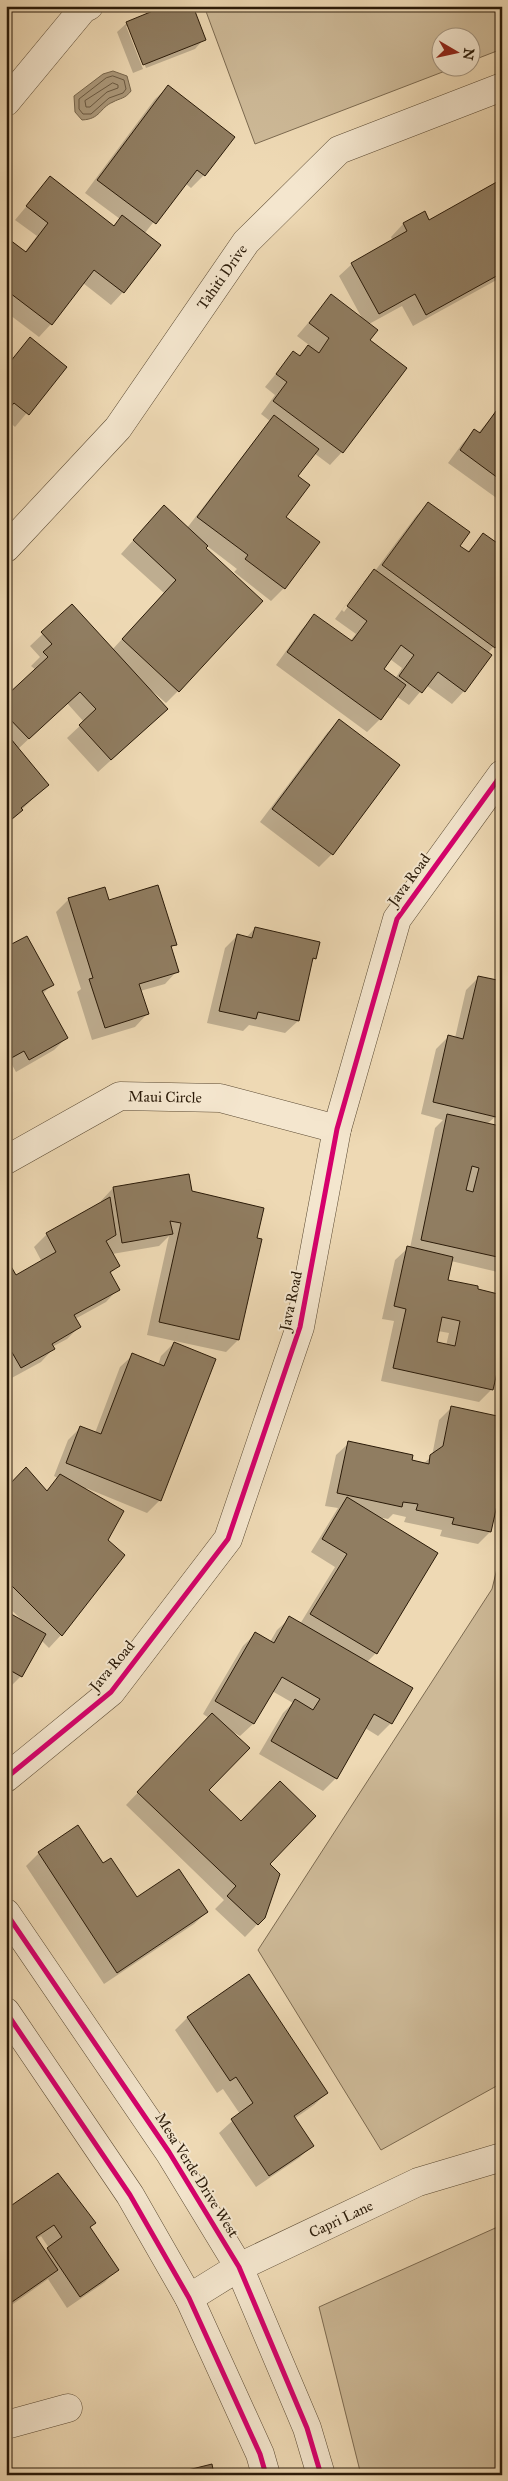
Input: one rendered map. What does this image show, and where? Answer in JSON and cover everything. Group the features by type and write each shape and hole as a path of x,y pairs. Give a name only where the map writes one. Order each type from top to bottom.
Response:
{"street":[{"path":"6,102 83,9 89,6"},
{"name":"Tahiti Drive","path":"6,548 118,428 246,242 339,150 502,87"},
{"name":"Java Road","path":"6,1778 111,1692 228,1539 300,1327 337,1129 397,919 502,774"},
{"name":"Maui Circle","path":"6,1160 120,1096 220,1098 337,1129"},
{"name":"Mesa Verde Drive West","path":"6,1913 169,2152 240,2267 307,2428 321,2475"},
{"path":"6,2012 130,2195 189,2298 260,2454 266,2475"},
{"name":"Capri Lane","path":"189,2298 240,2267 418,2182 502,2157"},
{"path":"6,2425 68,2408"}],"shaded area":[{"path":"204,6 502,6 502,49 480,58 480,28 430,28 430,77 255,144"},
{"path":"502,1548 502,2083 381,2150 258,1950 492,1589"},
{"path":"502,2225 502,2475 361,2475 319,2307"}],"water":[{"path":"113,71 127,76 131,91 125,97 108,104 93,118 82,120 75,112 74,96 103,74"}],"building":[{"path":"165,6 193,6 206,40 143,65 126,22"},
{"path":"168,85 235,137 205,176 197,170 156,224 97,180"},
{"path":"50,176 114,226 122,215 161,245 124,293 94,270 52,325 6,290 6,237 26,252 48,223 26,206"},
{"path":"502,179 502,232 500,233 502,237 502,273 426,315 415,294 379,314 351,263 407,231 403,223 425,211 429,220"},
{"path":"331,294 378,330 370,340 407,368 343,453 273,401 287,382 276,374 293,351 300,356 308,345 319,353 329,338 309,323"},
{"path":"30,337 67,367 29,415 14,403 6,412 6,367"},
{"path":"499,407 502,409 502,481 460,450 474,429 480,433"},
{"path":"274,415 319,449 298,476 310,485 286,517 320,542 285,589 245,559 248,555 197,517"},
{"path":"428,502 470,532 460,546 469,552 483,533 500,545 502,543 502,639 495,648 382,565"},
{"path":"164,505 208,546 206,548 263,601 179,692 122,639 176,580 133,540"},
{"path":"374,569 492,655 465,692 438,672 422,693 399,676 414,655 401,645 384,669 406,685 381,720 287,652 314,614 352,641 367,621 347,606"},
{"path":"72,604 168,709 111,760 79,725 96,709 80,692 29,739 6,715 6,696 48,657 43,652 52,644 41,632"},
{"path":"339,719 400,765 333,855 272,809"},
{"path":"6,733 49,785 21,808 23,810 6,824"},
{"path":"158,885 177,945 171,946 179,972 139,984 149,1014 105,1028 89,979 93,978 68,898 105,887 109,900"},
{"path":"255,927 320,942 316,959 313,958 299,1021 258,1012 256,1019 219,1011 237,934 252,938"},
{"path":"27,936 54,985 42,991 68,1038 29,1060 24,1051 6,1061 6,947"},
{"path":"478,976 502,981 502,1102 496,1117 433,1102 448,1035 463,1039"},
{"path":"447,1114 500,1126 498,1137 502,1138 502,1258 421,1240","holes":["472,1166 479,1168 473,1192 466,1190"]},
{"path":"189,1174 192,1191 264,1208 257,1238 262,1239 239,1340 159,1322 181,1223 170,1221 173,1234 122,1243 113,1187"},
{"path":"110,1197 116,1235 106,1241 120,1266 110,1272 120,1290 74,1315 81,1327 52,1344 55,1349 21,1368 6,1342 6,1265 9,1263 16,1275 56,1252 46,1233"},
{"path":"407,1246 453,1257 448,1280 478,1286 478,1289 502,1295 502,1351 493,1390 393,1368 406,1309 394,1306","holes":["442,1317 460,1321 455,1346 437,1342"]},
{"path":"174,1342 216,1359 161,1501 66,1463 80,1426 101,1434 132,1353 164,1366"},
{"path":"451,1406 502,1417 502,1483 491,1532 452,1524 454,1518 416,1510 418,1504 403,1502 402,1507 337,1493 348,1441 413,1455 412,1460 429,1464 430,1455 443,1446"},
{"path":"26,1467 47,1491 60,1474 124,1511 108,1540 125,1555 62,1636 6,1580 6,1488"},
{"path":"347,1497 438,1553 377,1654 310,1614 347,1554 322,1539"},
{"path":"6,1611 46,1634 22,1677 6,1668"},
{"path":"289,1616 413,1688 392,1724 374,1714 337,1779 271,1741 295,1699 313,1710 320,1699 282,1677 254,1724 215,1701 255,1632 274,1643"},
{"path":"212,1713 250,1748 209,1790 241,1821 280,1781 316,1816 270,1864 280,1874 265,1918 258,1925 227,1896 236,1886 137,1792"},
{"path":"78,1825 103,1863 111,1858 137,1897 179,1869 208,1912 117,1973 38,1852"},
{"path":"249,1974 328,2093 294,2116 314,2146 269,2176 231,2119 253,2103 236,2077 230,2081 187,2017"},
{"path":"58,2173 96,2223 90,2227 119,2270 80,2297 47,2248 62,2237 54,2225 36,2237 58,2270 12,2302 6,2294 6,2197 12,2205"},
{"path":"212,2464 214,2475 168,2475"}],"cycle path":[{"path":"6,1778 111,1692 228,1539 300,1327 337,1129 397,919 502,774"},
{"path":"6,1913 169,2152 239,2267 307,2428 321,2475"},
{"path":"6,2012 130,2195 189,2298 260,2454 266,2475"}]}
